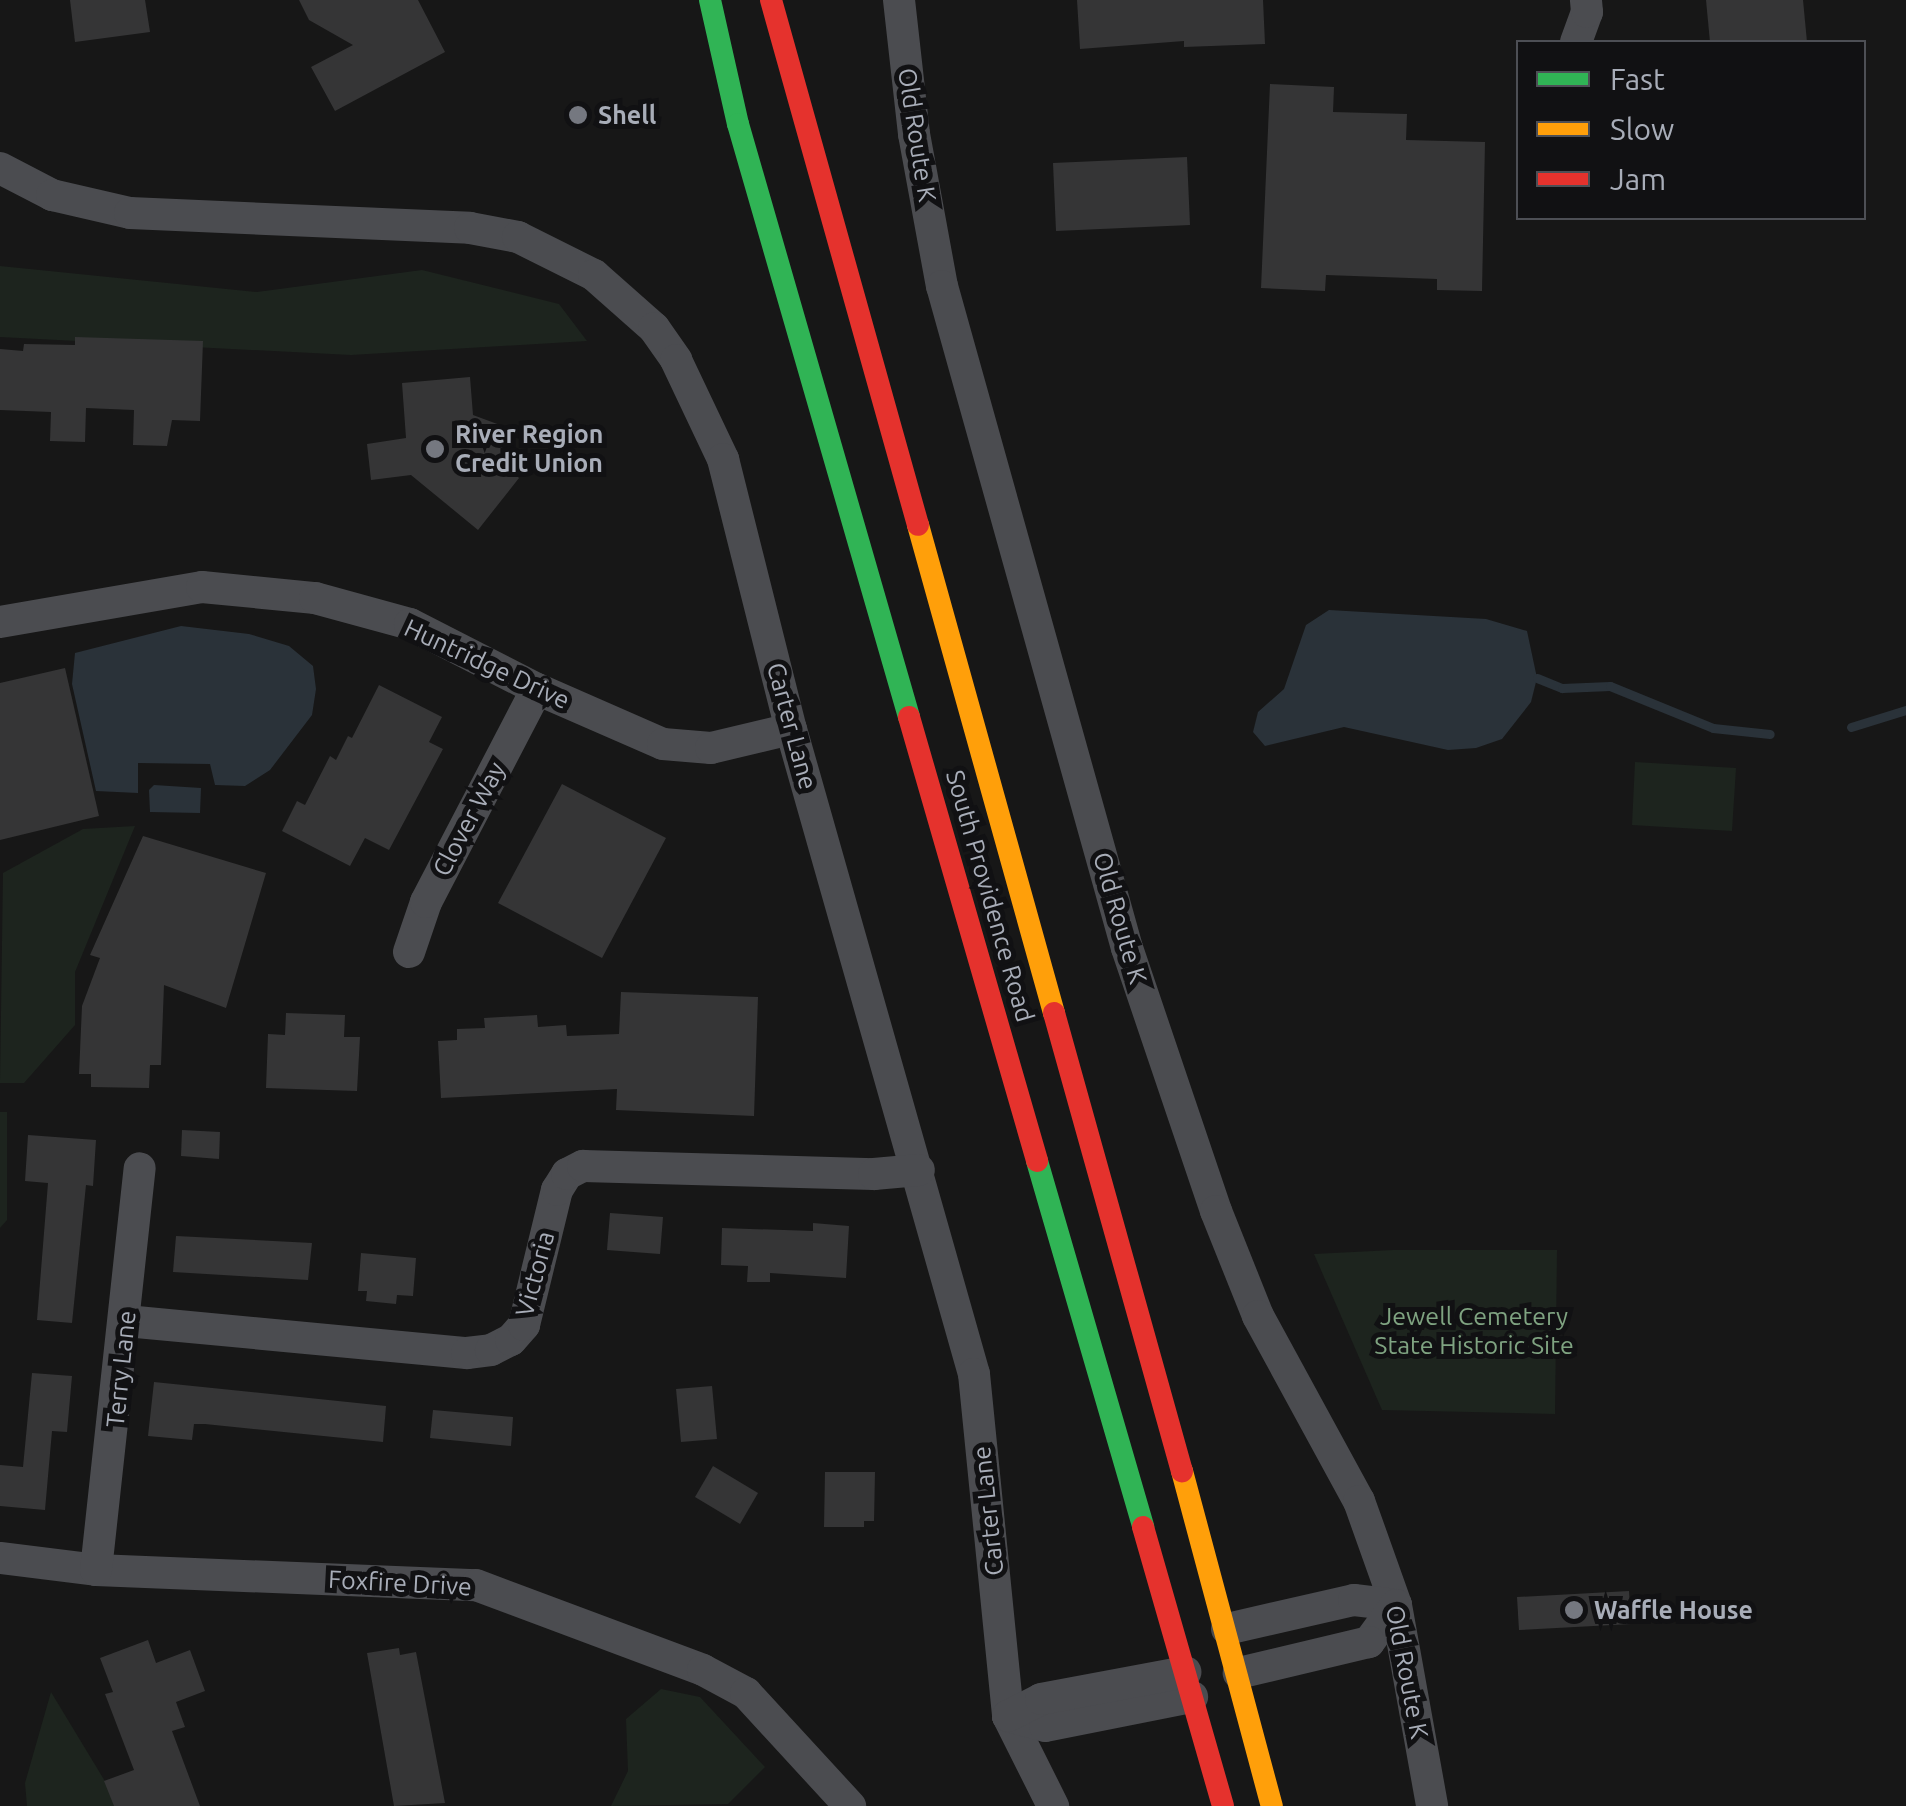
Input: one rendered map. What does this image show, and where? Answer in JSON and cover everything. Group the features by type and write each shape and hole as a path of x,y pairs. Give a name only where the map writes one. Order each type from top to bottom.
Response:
{"main road":[{"name":"South Providence Road","path":"710,0 738,124 1135,1493 1272,1806"},
{"name":"South Providence Road","path":"771,0 1210,1670 1223,1806"},
{"path":"1135,1493 1152,1503 1255,1806"}],"street":[{"name":"Old Route K","path":"899,0 914,134 942,286 1127,948 1216,1210 1258,1316 1358,1501 1396,1605 1432,1806"},
{"path":"1576,40 1586,0"},
{"name":"Carter Lane","path":"0,168 52,195 130,214 470,228 518,237 594,275 654,328 676,360 723,459 791,729 920,1170 974,1374 1008,1716 1053,1806"},
{"name":"Huntridge Drive","path":"0,622 202,587 314,598 410,624 537,689 662,744 711,748 791,729"},
{"name":"Clover Way","path":"410,952 426,902 537,689"},
{"name":"Victoria","path":"126,1321 467,1353 492,1350 524,1326 558,1190 567,1174 583,1166 874,1174 920,1170"},
{"name":"Terry Lane","path":"96,1570 140,1168"},
{"name":"Foxfire Drive","path":"0,1558 96,1570 476,1585 703,1670 746,1693 850,1806"},
{"path":"1008,1716 1041,1699 1210,1670 1369,1642 1396,1605 1354,1600 1210,1670"}],"green space":[{"path":"0,266 257,292 422,270 559,304 587,341 351,355 0,337"},
{"path":"1635,762 1736,768 1732,831 1632,825"},
{"path":"135,826 75,972 75,1025 24,1083 0,1083 3,873 83,829"},
{"path":"0,1112 7,1112 7,1220 0,1228"},
{"name":"Jewell Cemetery State Historic Site","path":"1557,1250 1555,1414 1382,1410 1314,1254"},
{"path":"661,1689 700,1697 765,1767 728,1804 611,1806 628,1771 626,1719"},
{"path":"51,1692 120,1806 27,1806 25,1783"}],"shaded area":[{"path":"1329,610 1486,619 1527,631 1537,678 1531,702 1502,739 1476,748 1448,750 1344,727 1265,746 1253,732 1258,712 1284,689 1306,625"},
{"path":"181,626 249,634 289,646 313,666 316,689 312,715 270,770 245,786 215,785 210,764 138,763 138,793 96,791 72,684 75,653"},
{"path":"154,785 201,788 200,813 150,812 149,790"}],"building":[{"path":"70,0 145,0 150,32 75,42"},
{"path":"299,0 418,0 445,52 335,111 311,67 353,45 309,20"},
{"path":"1077,0 1263,0 1265,44 1184,47 1184,41 1080,49"},
{"path":"1706,0 1803,0 1807,40 1710,40"},
{"path":"1270,84 1334,87 1333,112 1407,114 1406,140 1485,142 1482,291 1437,290 1437,279 1326,275 1325,291 1261,288"},
{"path":"1187,157 1190,225 1056,231 1053,163"},
{"path":"75,337 203,341 200,421 172,420 167,446 133,445 134,410 86,408 85,442 50,441 51,412 0,410 0,349 23,351 24,344 75,345"},
{"name":"River Region Credit Union","path":"470,377 473,415 500,425 505,441 501,460 519,478 478,530 411,475 371,480 367,444 406,438 402,383"},
{"path":"65,668 99,816 0,840 0,683"},
{"path":"379,685 442,717 429,742 443,749 389,850 365,838 350,866 282,831 297,801 305,805 330,756 336,760 348,736 352,738"},
{"path":"562,784 666,838 602,958 498,903"},
{"path":"143,836 266,873 226,1008 164,985 161,1065 150,1065 149,1088 91,1087 91,1074 79,1074 82,1006 100,958 90,955"},
{"path":"621,992 758,997 754,1116 616,1110 617,1089 441,1098 438,1041 457,1040 457,1029 485,1028 484,1018 537,1015 538,1027 566,1025 567,1036 619,1034"},
{"path":"286,1013 345,1015 344,1037 360,1037 357,1091 266,1088 268,1034 285,1035"},
{"path":"182,1130 220,1132 219,1159 181,1156"},
{"path":"28,1135 96,1140 93,1186 86,1185 72,1323 37,1320 48,1183 25,1181"},
{"path":"610,1213 663,1217 660,1254 607,1250"},
{"path":"813,1223 849,1226 846,1278 770,1273 770,1282 747,1282 748,1266 721,1265 722,1228 813,1231"},
{"path":"176,1236 312,1243 308,1280 173,1272"},
{"path":"361,1253 416,1258 413,1296 397,1295 396,1304 366,1301 367,1291 358,1291"},
{"path":"32,1373 72,1376 67,1432 52,1431 45,1510 0,1506 0,1465 23,1467"},
{"path":"154,1382 386,1406 383,1442 205,1424 194,1424 192,1440 148,1436"},
{"path":"712,1386 717,1439 681,1442 676,1389"},
{"path":"433,1410 513,1417 511,1446 430,1438"},
{"path":"713,1466 758,1493 740,1524 695,1497"},
{"path":"825,1472 875,1472 874,1521 864,1521 864,1527 824,1527"},
{"name":"Waffle House","path":"1629,1591 1631,1624 1519,1630 1517,1597"},
{"path":"148,1640 156,1663 190,1650 205,1691 176,1702 185,1727 172,1731 200,1806 114,1806 104,1781 134,1770 105,1694 113,1692 100,1658"},
{"path":"399,1648 400,1655 416,1652 445,1803 394,1806 367,1653"}],"waterway":[{"path":"1537,678 1562,688 1610,686 1713,728 1770,734"},
{"path":"1851,727 1906,710"}],"traffic: fast":[{"path":"710,0 738,124 909,717"},
{"path":"1037,1161 1143,1527"}],"traffic: slow":[{"path":"918,525 1054,1013"},
{"path":"1182,1471 1272,1806"}],"traffic: jam":[{"path":"771,0 918,525"},
{"path":"909,717 1037,1161"},
{"path":"1054,1013 1182,1471"},
{"path":"1143,1527 1223,1806"}],"place":[{"name":"Shell","path":"578,115"},
{"name":"River Region Credit Union","path":"435,449"},
{"name":"Waffle House","path":"1574,1610"}]}
